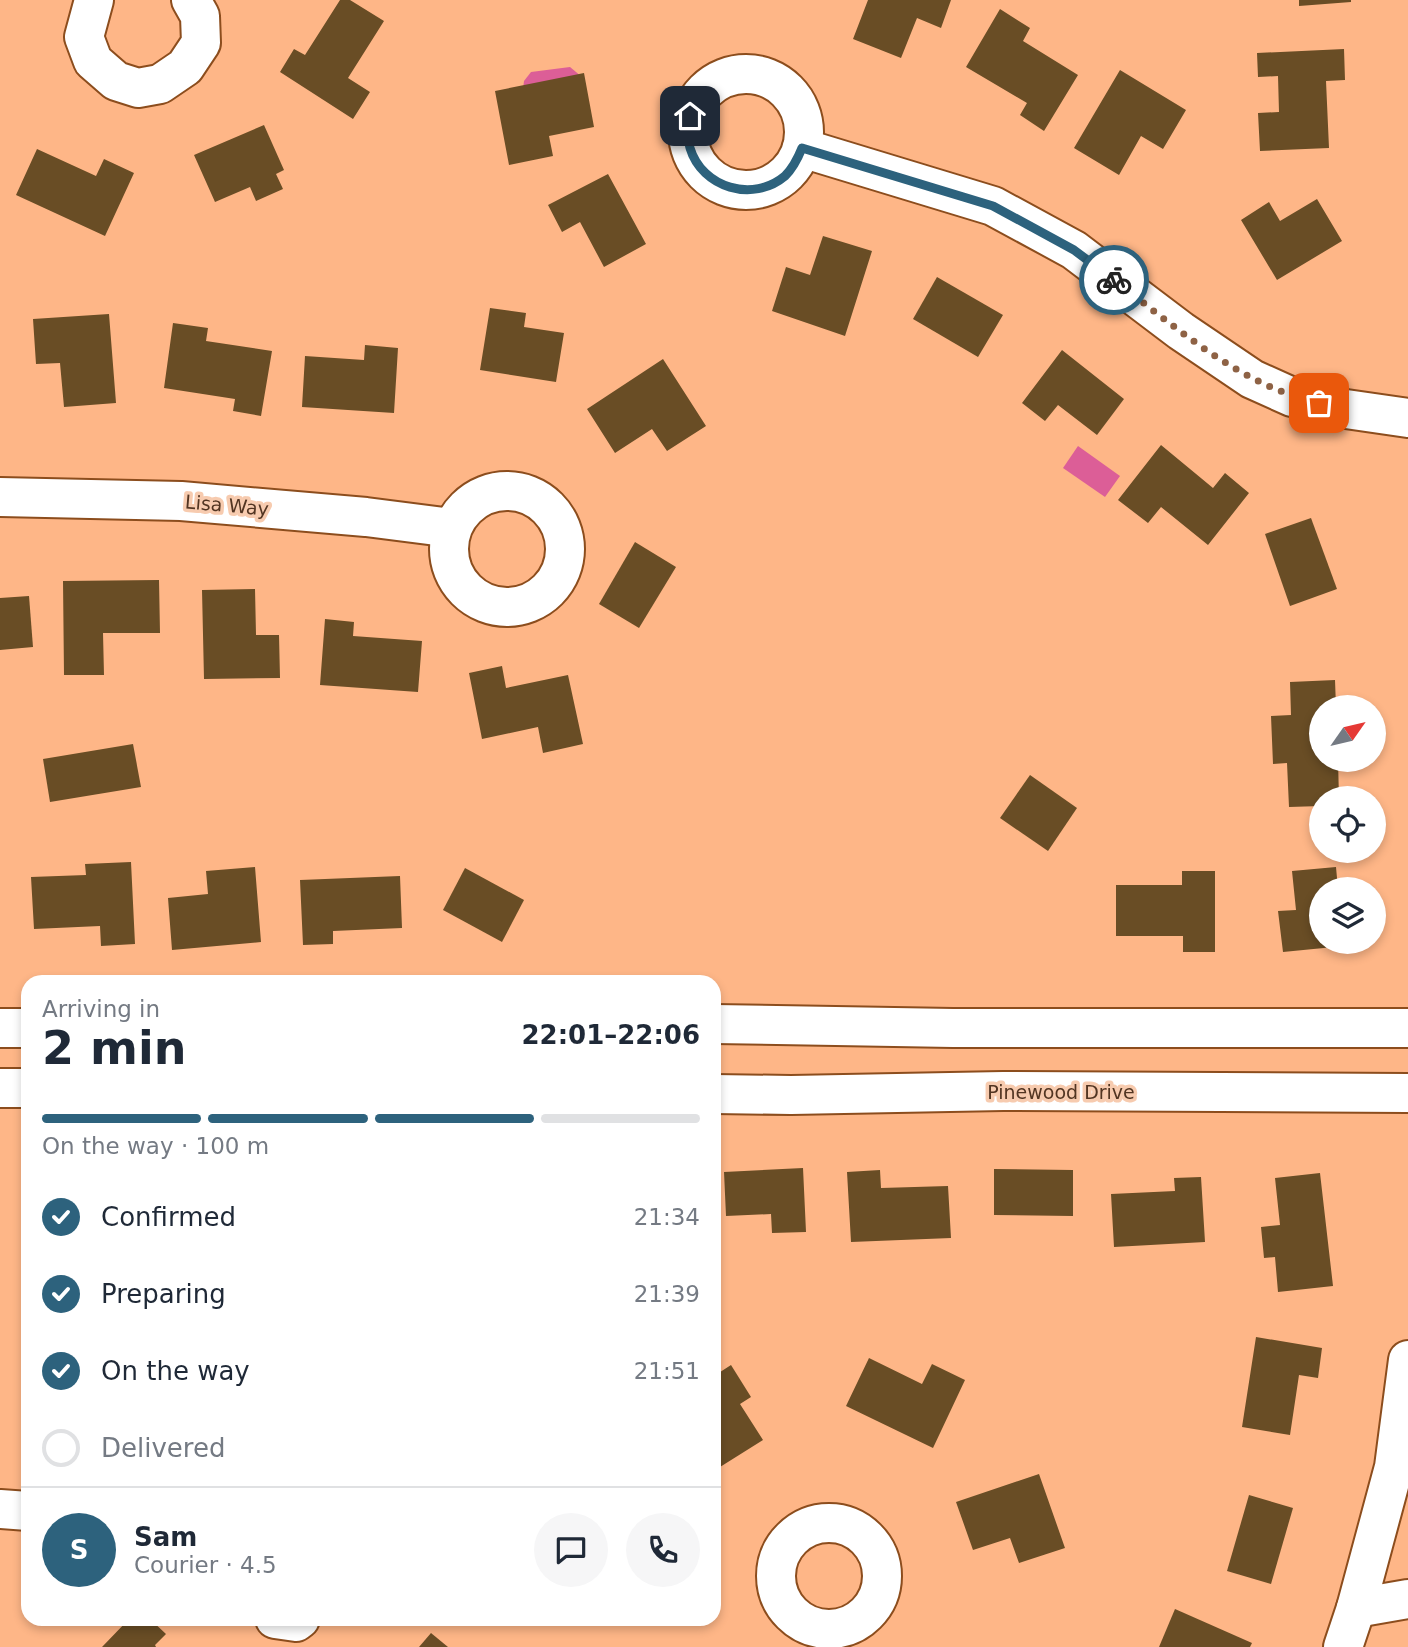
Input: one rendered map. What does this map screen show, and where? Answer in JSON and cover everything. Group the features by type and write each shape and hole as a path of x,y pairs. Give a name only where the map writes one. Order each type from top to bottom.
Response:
{"street":[{"path":"94,0 84,37 93,61 116,81 138,88 160,85 185,67 201,43 200,16 191,0"},
{"path":"802,148 993,206 1074,250 1181,331 1252,379 1292,397 1346,409 1408,418"},
{"name":"Lisa Way","path":"0,497 181,501 366,517 452,528"},
{"path":"721,1024 953,1028 1408,1028"},
{"path":"0,1028 21,1028"},
{"path":"0,1088 21,1088"},
{"name":"Pinewood Drive","path":"721,1094 1003,1091 1408,1093"},
{"path":"1343,1647 1395,1467 1408,1360"},
{"path":"0,1509 21,1510"},
{"path":"1356,1608 1408,1599"}],"shaded area":[{"path":"570,67 582,77 523,89 524,81 531,72"},
{"path":"1078,446 1120,476 1105,497 1063,468"}],"building":[{"path":"340,0 350,0 384,21 348,78 370,92 353,119 280,72 294,49 305,55"},
{"path":"868,0 951,0 941,28 917,18 901,58 853,39"},
{"path":"1299,0 1351,0 1351,2 1299,6"},
{"path":"1000,9 1030,28 1023,41 1078,75 1044,131 1020,115 1027,103 966,67"},
{"path":"1344,49 1345,80 1326,81 1329,148 1260,151 1258,113 1279,112 1278,76 1258,77 1257,53"},
{"path":"1120,70 1186,110 1163,149 1141,136 1119,175 1074,148"},
{"path":"584,73 594,127 549,136 553,156 509,165 495,91"},
{"path":"264,125 284,170 276,174 283,189 256,201 250,187 215,202 194,155"},
{"path":"37,149 96,176 104,159 134,173 105,236 16,195"},
{"path":"608,174 646,244 604,267 580,222 562,232 548,205"},
{"path":"1317,199 1342,241 1277,280 1241,220 1269,202 1280,221"},
{"path":"823,236 872,251 845,336 772,311 786,267 810,275"},
{"path":"937,277 1003,315 978,357 913,319"},
{"path":"490,308 526,313 524,327 564,333 556,382 480,370"},
{"path":"109,314 116,403 64,407 60,363 36,364 33,319"},
{"path":"173,323 208,328 206,341 272,351 261,416 233,411 235,399 164,388"},
{"path":"365,345 398,348 394,413 302,407 305,356 364,360"},
{"path":"1062,350 1124,399 1097,435 1058,405 1045,421 1022,403"},
{"path":"663,359 706,426 667,451 652,429 615,453 587,409"},
{"path":"1161,445 1213,488 1225,473 1249,493 1208,545 1161,507 1148,523 1118,500"},
{"path":"1311,518 1337,589 1290,606 1265,534"},
{"path":"635,542 676,567 639,628 599,604"},
{"path":"159,580 160,633 103,633 104,675 64,675 63,581"},
{"path":"255,589 256,635 279,635 280,678 204,679 202,590"},
{"path":"29,596 33,647 0,650 0,598"},
{"path":"325,619 354,622 353,636 422,641 418,692 320,685"},
{"path":"502,666 506,688 568,675 583,744 543,753 538,727 482,739 469,673"},
{"path":"1335,680 1336,695 1309,695 1309,772 1338,772 1339,786 1309,786 1309,806 1289,807 1287,763 1273,764 1271,716 1291,715 1290,682"},
{"path":"133,744 141,787 50,802 43,759"},
{"path":"1030,775 1077,808 1048,851 1000,818"},
{"path":"131,862 135,944 101,946 100,926 34,929 31,877 86,875 85,864"},
{"path":"255,867 261,942 172,950 168,898 208,894 206,871"},
{"path":"1336,867 1337,877 1309,877 1309,949 1283,952 1278,911 1296,910 1292,871"},
{"path":"465,868 524,900 502,942 443,910"},
{"path":"1182,871 1215,871 1215,952 1183,952 1183,936 1116,936 1116,885 1182,885"},
{"path":"400,876 402,928 333,931 333,944 303,945 300,880"},
{"path":"803,1168 806,1232 772,1233 771,1214 726,1216 724,1172"},
{"path":"994,1169 1073,1170 1073,1216 994,1215"},
{"path":"880,1170 881,1188 948,1186 951,1238 851,1242 847,1172"},
{"path":"1320,1173 1333,1286 1278,1292 1275,1257 1264,1258 1261,1227 1280,1225 1275,1178"},
{"path":"1201,1177 1205,1242 1114,1247 1111,1194 1175,1191 1174,1178"},
{"path":"1256,1337 1322,1348 1318,1378 1299,1375 1290,1435 1242,1427"},
{"path":"869,1358 922,1384 932,1364 965,1380 933,1448 846,1406"},
{"path":"731,1365 751,1397 740,1404 763,1440 721,1466 721,1371"},
{"path":"1039,1474 1065,1548 1019,1563 1010,1538 973,1550 956,1502"},
{"path":"1249,1495 1293,1508 1271,1584 1227,1571"},
{"path":"1175,1609 1252,1643 1250,1647 1159,1647"},
{"path":"122,1626 157,1626 166,1634 156,1647 102,1647"},
{"path":"431,1633 448,1647 419,1647"}],"way so far":[{"path":"1114,280 1181,331 1252,379 1292,397 1319,403"}],"route":[{"path":"690,116 690,148 708,176 722,185 738,190 755,190 771,185 785,176 796,163 802,148 993,206 1074,250 1114,280"}]}
